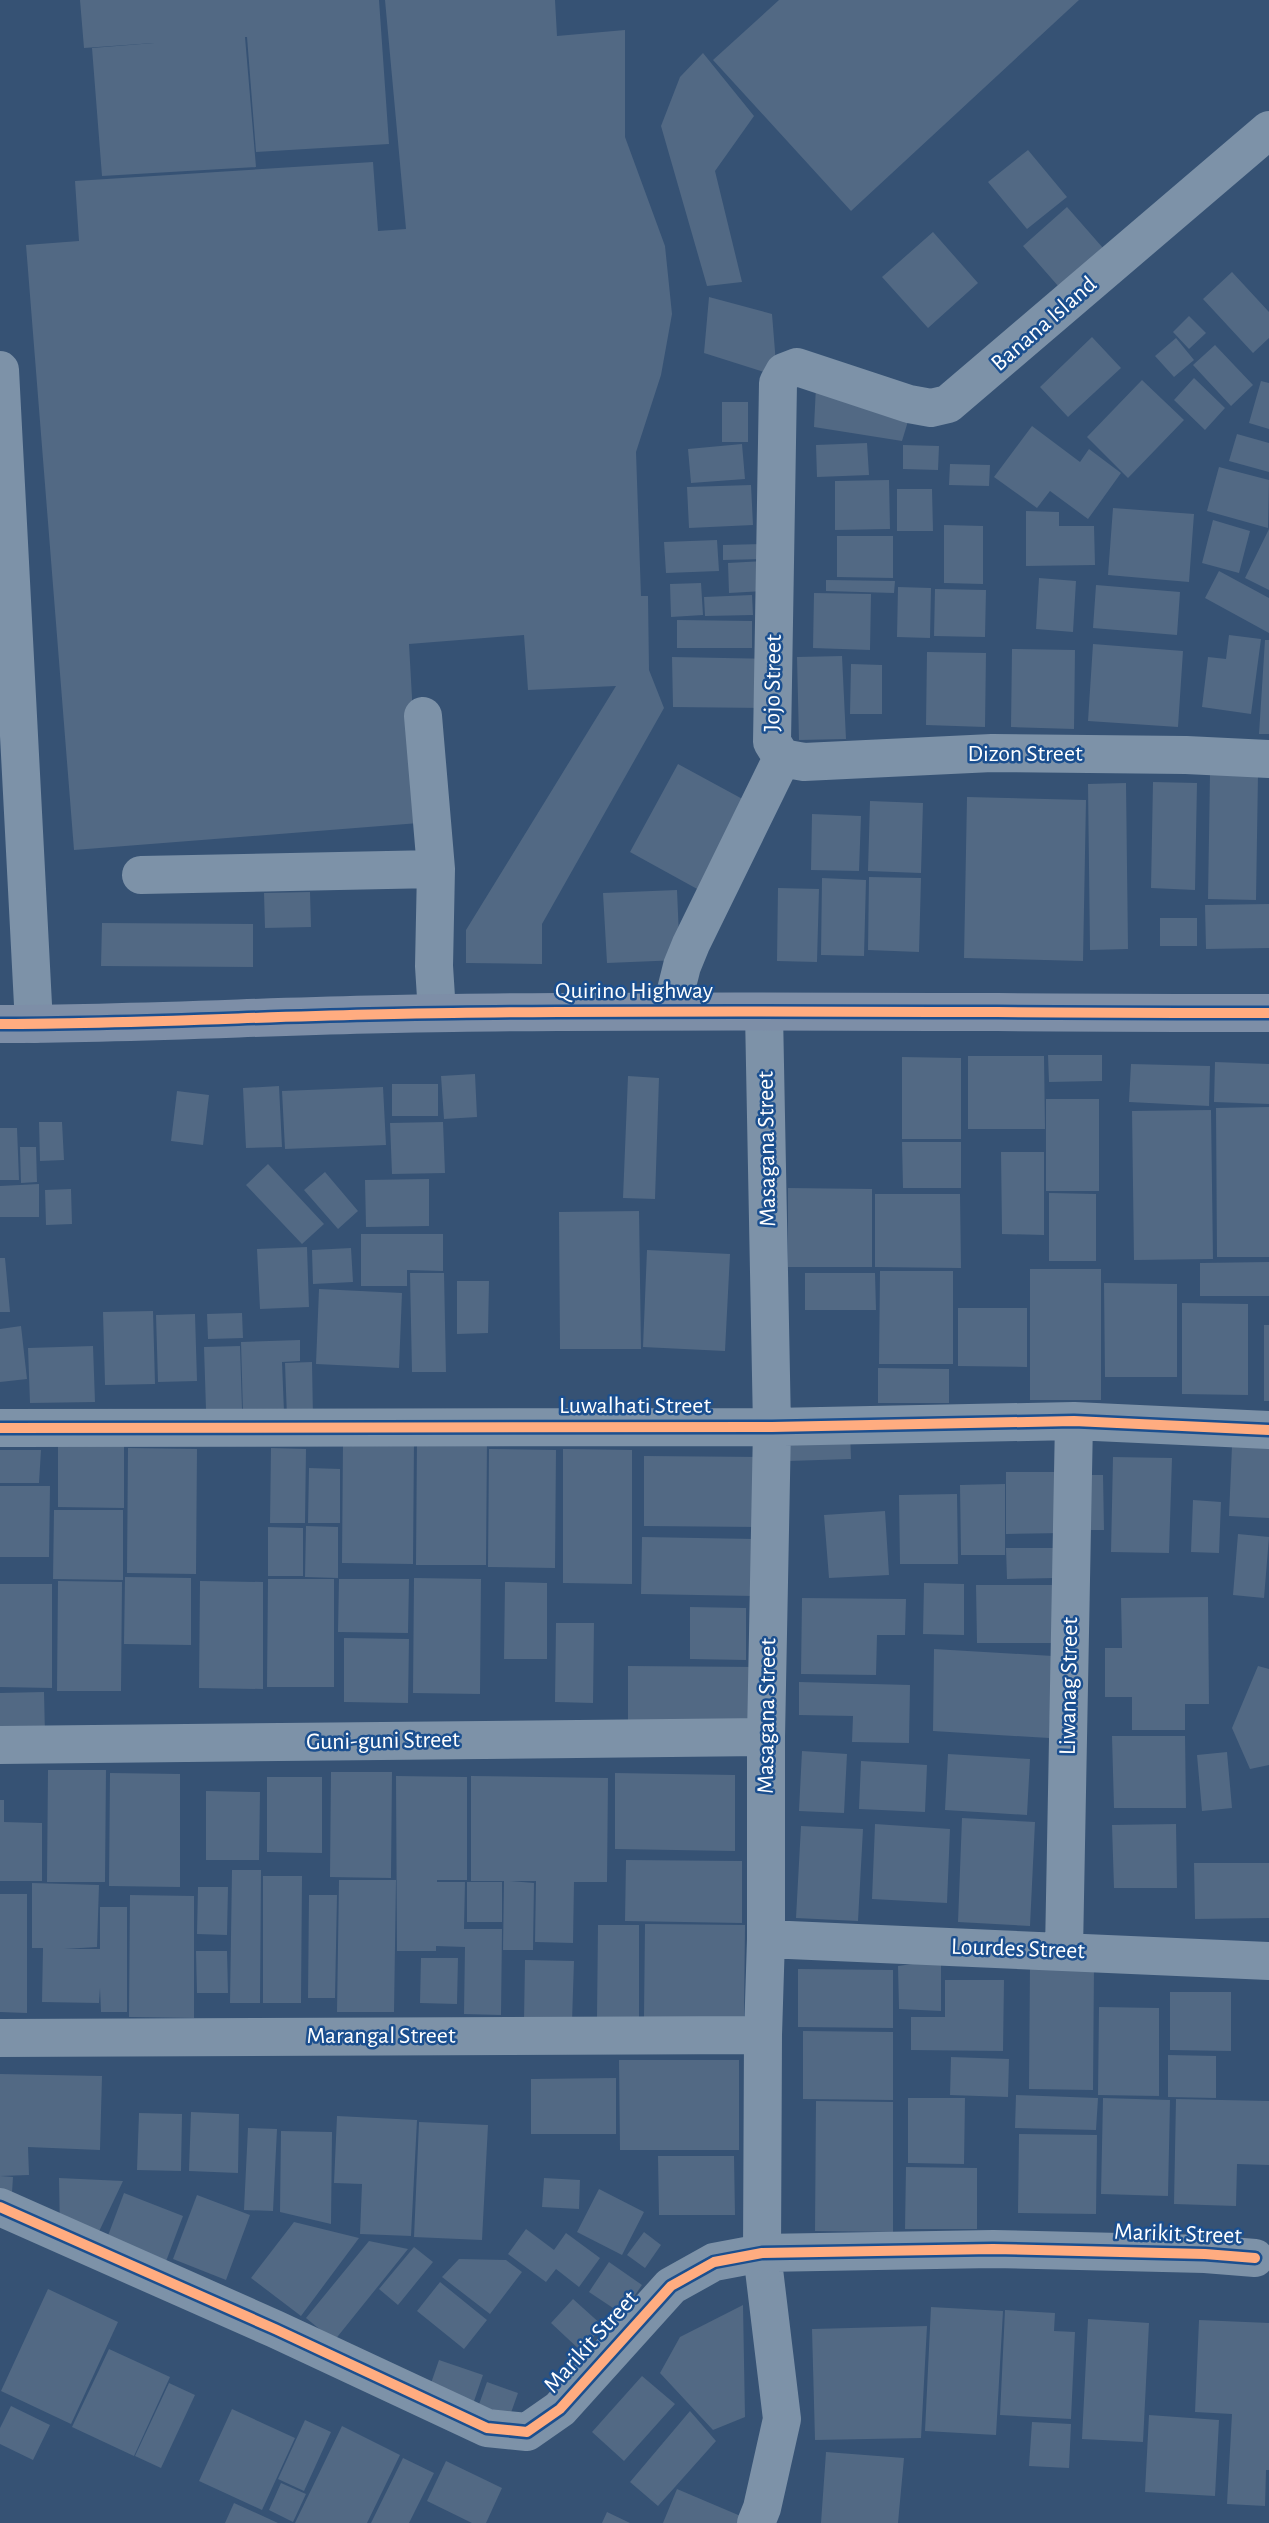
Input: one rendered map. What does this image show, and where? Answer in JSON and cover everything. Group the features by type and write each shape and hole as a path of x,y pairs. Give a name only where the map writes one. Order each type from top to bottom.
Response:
{"main road":[{"name":"Quirino Highway","path":"17,1024 671,1010 764,1013 1269,1013"}],"street":[{"name":"Banana Island","path":"784,372 797,367 909,404 931,408 948,404 1269,130"},
{"path":"0,370 17,1024"},
{"name":"Jojo Street","path":"671,1010 682,966 691,944 782,758 772,742 778,383 784,372"},
{"path":"423,716 436,869 434,966 437,1013"},
{"name":"Dizon Street","path":"782,758 804,762 992,753 1186,755 1269,760"},
{"path":"141,875 436,869"},
{"name":"Masagana Street","path":"756,2523 762,2508 782,2419 762,2253 762,2035 766,1939 766,1737 772,1427 764,1013"},
{"name":"Luwalhati Street","path":"0,1428 772,1427 1074,1421 1269,1430"},
{"name":"Liwanag Street","path":"1064,1951 1074,1421"},
{"name":"Guni-guni Street","path":"0,1745 766,1737"},
{"name":"Lourdes Street","path":"766,1939 1269,1961"},
{"name":"Marangal Street","path":"0,2038 762,2035"},
{"name":"Marikit Street","path":"0,2207 275,2329 487,2428 527,2432 560,2409 671,2286 714,2262 762,2253 993,2249 1205,2254 1255,2258"}],"building":[{"path":"80,0 379,0 389,144 256,152 245,37 256,167 102,176 92,48 154,43 84,48"},
{"path":"385,0 555,0 557,36 625,30 625,137 665,246 672,314 661,375 636,452 641,596 648,596 649,670 664,708 542,924 542,964 466,963 466,930 616,686 528,690 524,635 409,644 419,823 74,850 26,245 79,241 75,181 373,162 378,231 406,229"},
{"path":"779,0 1079,0 851,211 713,60"},
{"path":"703,53 754,116 715,171 742,282 707,286 661,126 680,77"},
{"path":"1028,150 1067,197 1027,229 988,182"},
{"path":"1067,207 1110,256 1066,295 1023,246"},
{"path":"933,232 978,283 928,328 882,277"},
{"path":"1232,272 1269,312 1269,338 1253,353 1203,299"},
{"path":"709,297 772,314 777,376 704,353"},
{"path":"1189,316 1206,333 1189,349 1173,332"},
{"path":"1092,337 1121,368 1068,417 1040,387"},
{"path":"1176,338 1194,360 1174,377 1155,356"},
{"path":"1215,345 1253,385 1231,406 1193,365"},
{"path":"1194,378 1225,408 1205,430 1174,400"},
{"path":"1142,380 1184,420 1128,478 1087,437"},
{"path":"1261,381 1269,383 1269,429 1249,423"},
{"path":"816,386 912,408 902,441 814,427"},
{"path":"722,402 748,402 748,442 722,442"},
{"path":"1032,426 1080,462 1089,449 1121,473 1088,519 1050,491 1037,508 994,477"},
{"path":"1237,434 1269,443 1269,472 1229,461"},
{"path":"867,443 869,475 817,477 816,445"},
{"path":"742,444 745,479 691,483 688,449"},
{"path":"903,445 939,446 938,470 903,469"},
{"path":"950,464 990,465 989,486 949,485"},
{"path":"1219,467 1269,480 1268,528 1207,511"},
{"path":"889,480 890,529 835,530 835,481"},
{"path":"751,485 753,525 689,528 687,487"},
{"path":"897,489 932,489 933,531 897,531"},
{"path":"1113,508 1194,514 1189,582 1108,575"},
{"path":"1026,511 1059,512 1059,526 1094,526 1095,565 1026,566"},
{"path":"1213,520 1250,531 1239,573 1202,563"},
{"path":"944,525 983,526 983,584 944,583"},
{"path":"1269,529 1269,590 1245,578"},
{"path":"837,536 893,536 893,578 837,577"},
{"path":"717,540 719,571 666,573 664,542"},
{"path":"762,544 763,559 723,560 723,545"},
{"path":"765,561 766,591 729,593 728,563"},
{"path":"1219,571 1269,598 1269,633 1205,598"},
{"path":"1039,578 1076,581 1073,632 1036,629"},
{"path":"826,580 895,581 894,593 826,591"},
{"path":"701,583 703,615 671,617 670,584"},
{"path":"1096,585 1180,592 1177,635 1093,628"},
{"path":"898,587 931,588 930,638 897,637"},
{"path":"935,589 986,590 985,637 934,636"},
{"path":"814,593 871,594 870,650 813,648"},
{"path":"752,595 753,615 705,616 704,597"},
{"path":"677,620 752,621 752,648 677,648"},
{"path":"1229,635 1261,639 1251,714 1202,707 1208,657 1226,659"},
{"path":"1265,640 1269,640 1269,734 1259,734"},
{"path":"1093,644 1183,651 1178,727 1088,721"},
{"path":"1012,649 1075,650 1074,729 1011,727"},
{"path":"927,652 986,653 985,727 926,725"},
{"path":"842,656 846,739 799,740 797,657"},
{"path":"672,657 772,659 768,708 673,707"},
{"path":"851,664 882,665 882,714 850,714"},
{"path":"678,764 748,802 699,890 630,852"},
{"path":"1210,773 1258,774 1256,900 1208,899"},
{"path":"1153,782 1197,783 1195,890 1151,888"},
{"path":"1126,783 1128,949 1090,950 1088,784"},
{"path":"967,797 1086,800 1083,961 964,958"},
{"path":"870,801 923,803 921,873 868,871"},
{"path":"812,814 861,816 859,871 811,870"},
{"path":"869,877 921,878 919,952 868,950"},
{"path":"822,878 866,880 864,956 821,955"},
{"path":"778,888 819,889 817,962 777,961"},
{"path":"677,890 680,960 607,963 603,893"},
{"path":"310,892 311,927 265,928 264,893"},
{"path":"1269,904 1269,948 1206,949 1205,905"},
{"path":"1160,918 1197,918 1197,946 1160,946"},
{"path":"102,923 253,924 253,967 101,966"},
{"path":"1048,1055 1102,1055 1102,1081 1049,1082"},
{"path":"968,1056 1044,1056 1045,1129 968,1129"},
{"path":"902,1057 961,1058 961,1139 902,1139"},
{"path":"1215,1062 1269,1064 1269,1104 1214,1102"},
{"path":"1131,1064 1210,1066 1209,1106 1129,1102"},
{"path":"475,1074 477,1117 444,1119 441,1076"},
{"path":"628,1076 659,1078 655,1199 623,1198"},
{"path":"392,1084 438,1084 438,1116 392,1116"},
{"path":"279,1086 282,1147 246,1148 243,1088"},
{"path":"383,1087 386,1145 285,1149 282,1091"},
{"path":"177,1091 209,1095 203,1145 171,1141"},
{"path":"1046,1099 1099,1099 1099,1191 1046,1191"},
{"path":"1269,1107 1269,1257 1217,1257 1216,1108"},
{"path":"1211,1110 1213,1259 1134,1260 1132,1111"},
{"path":"39,1122 62,1122 64,1160 40,1161"},
{"path":"443,1122 445,1173 392,1174 390,1123"},
{"path":"0,1128 17,1128 19,1180 0,1180"},
{"path":"902,1142 961,1142 961,1188 903,1188"},
{"path":"20,1147 36,1147 37,1182 21,1183"},
{"path":"1001,1152 1044,1152 1044,1235 1002,1234"},
{"path":"268,1164 324,1224 302,1244 246,1185"},
{"path":"325,1172 358,1211 338,1229 304,1190"},
{"path":"429,1179 429,1226 366,1227 365,1180"},
{"path":"39,1184 39,1217 0,1217 0,1186"},
{"path":"788,1188 872,1189 872,1267 788,1267"},
{"path":"71,1189 72,1224 46,1225 45,1190"},
{"path":"1049,1193 1096,1194 1096,1261 1049,1261"},
{"path":"875,1194 960,1194 961,1268 875,1267"},
{"path":"639,1211 641,1349 560,1349 559,1212"},
{"path":"361,1234 443,1234 443,1271 407,1270 407,1286 361,1286"},
{"path":"307,1247 309,1307 260,1309 257,1249"},
{"path":"351,1248 353,1282 313,1284 312,1250"},
{"path":"647,1250 730,1254 725,1351 643,1347"},
{"path":"0,1258 5,1258 10,1312 0,1312"},
{"path":"1269,1262 1269,1296 1200,1296 1200,1263"},
{"path":"1030,1269 1101,1269 1101,1400 1030,1400"},
{"path":"880,1271 953,1271 953,1364 879,1364"},
{"path":"410,1273 444,1273 446,1372 412,1372"},
{"path":"805,1273 875,1273 876,1310 805,1310"},
{"path":"457,1281 489,1281 488,1333 457,1334"},
{"path":"1104,1283 1177,1284 1177,1377 1105,1377"},
{"path":"319,1289 402,1293 399,1368 316,1364"},
{"path":"1182,1303 1248,1304 1248,1395 1182,1394"},
{"path":"958,1308 1027,1308 1027,1367 958,1366"},
{"path":"153,1311 155,1384 105,1385 103,1312"},
{"path":"242,1313 243,1338 208,1339 207,1314"},
{"path":"195,1314 197,1381 158,1382 156,1315"},
{"path":"1264,1325 1269,1325 1269,1401 1264,1401"},
{"path":"21,1326 27,1379 0,1382 0,1329"},
{"path":"300,1340 300,1361 282,1362 284,1412 243,1413 241,1342"},
{"path":"93,1346 95,1402 30,1403 28,1348"},
{"path":"240,1346 242,1409 206,1410 204,1347"},
{"path":"312,1362 313,1418 287,1418 285,1363"},
{"path":"878,1368 949,1369 949,1403 878,1403"},
{"path":"850,1432 851,1459 788,1461 786,1435"},
{"path":"417,1438 487,1439 486,1565 416,1565"},
{"path":"343,1441 414,1442 413,1564 342,1563"},
{"path":"58,1444 124,1445 124,1508 58,1507"},
{"path":"1232,1446 1269,1448 1269,1518 1229,1516"},
{"path":"128,1448 197,1449 196,1574 127,1573"},
{"path":"271,1448 306,1449 305,1523 270,1523"},
{"path":"489,1449 556,1450 555,1568 488,1567"},
{"path":"563,1449 632,1450 632,1584 563,1583"},
{"path":"0,1450 41,1450 39,1483 0,1483"},
{"path":"644,1456 762,1457 761,1527 644,1526"},
{"path":"1113,1457 1172,1458 1169,1553 1111,1552"},
{"path":"309,1468 340,1469 340,1523 308,1523"},
{"path":"1006,1472 1063,1472 1064,1533 1006,1534"},
{"path":"1077,1475 1103,1475 1104,1530 1078,1530"},
{"path":"1005,1484 1005,1555 961,1555 960,1485"},
{"path":"0,1486 50,1486 49,1557 0,1557"},
{"path":"957,1494 958,1564 900,1564 899,1495"},
{"path":"1193,1500 1221,1502 1219,1553 1191,1552"},
{"path":"54,1510 123,1510 123,1580 53,1579"},
{"path":"885,1511 889,1575 829,1578 824,1515"},
{"path":"306,1526 338,1527 338,1578 305,1577"},
{"path":"268,1527 303,1528 303,1576 268,1576"},
{"path":"1238,1534 1269,1537 1264,1598 1233,1595"},
{"path":"642,1537 755,1539 754,1596 641,1594"},
{"path":"1006,1548 1056,1548 1056,1578 1007,1579"},
{"path":"125,1577 191,1578 191,1645 124,1644"},
{"path":"414,1578 481,1579 480,1694 413,1693"},
{"path":"268,1579 334,1579 334,1687 267,1687"},
{"path":"339,1579 409,1579 408,1633 338,1632"},
{"path":"58,1581 122,1582 121,1691 57,1691"},
{"path":"200,1581 263,1582 263,1689 199,1688"},
{"path":"505,1582 547,1583 547,1659 504,1659"},
{"path":"924,1583 964,1584 964,1635 923,1634"},
{"path":"0,1584 52,1584 52,1688 0,1687"},
{"path":"976,1585 1054,1585 1055,1643 977,1643"},
{"path":"1208,1597 1209,1704 1185,1704 1185,1730 1132,1730 1132,1697 1105,1697 1105,1648 1122,1648 1121,1598"},
{"path":"802,1598 906,1599 905,1635 877,1635 876,1675 801,1674"},
{"path":"690,1607 746,1608 746,1660 690,1659"},
{"path":"556,1623 594,1623 593,1703 555,1702"},
{"path":"344,1638 409,1639 408,1703 344,1702"},
{"path":"934,1649 1053,1656 1049,1738 933,1731"},
{"path":"628,1666 757,1667 756,1723 628,1721"},
{"path":"1258,1666 1269,1669 1269,1765 1250,1769 1232,1728"},
{"path":"799,1682 910,1685 909,1743 852,1742 853,1716 799,1715"},
{"path":"44,1692 45,1735 0,1736 0,1693"},
{"path":"1112,1736 1185,1736 1186,1808 1114,1808"},
{"path":"802,1751 847,1754 844,1813 799,1811"},
{"path":"1227,1752 1232,1808 1202,1811 1197,1755"},
{"path":"948,1754 1030,1759 1027,1815 945,1810"},
{"path":"861,1761 927,1765 925,1812 859,1809"},
{"path":"48,1770 106,1770 105,1882 47,1882"},
{"path":"331,1772 392,1772 391,1878 330,1877"},
{"path":"110,1773 180,1774 180,1887 109,1886"},
{"path":"615,1773 735,1775 735,1851 615,1849"},
{"path":"396,1776 467,1777 467,1880 437,1882 465,1882 464,1929 502,1929 501,2015 464,2014 465,1947 436,1946 436,1951 397,1951"},
{"path":"471,1776 608,1778 607,1882 574,1882 573,1943 535,1942 536,1881 510,1881 534,1883 533,1950 503,1950 504,1881 471,1881"},
{"path":"267,1777 322,1777 322,1853 267,1852"},
{"path":"206,1791 260,1792 259,1860 206,1860"},
{"path":"0,1800 4,1800 4,1822 42,1823 42,1881 0,1881"},
{"path":"962,1818 1035,1822 1030,1926 958,1922"},
{"path":"875,1824 950,1829 947,1903 872,1899"},
{"path":"1176,1824 1177,1888 1114,1888 1112,1825"},
{"path":"801,1826 863,1829 858,1921 796,1918"},
{"path":"626,1860 742,1861 742,1923 625,1921"},
{"path":"1194,1863 1269,1863 1269,1918 1195,1919"},
{"path":"232,1870 261,1870 260,2003 230,2003"},
{"path":"263,1876 302,1876 301,2003 263,2003"},
{"path":"339,1880 396,1880 394,2012 337,2012"},
{"path":"467,1882 502,1882 502,1922 467,1922"},
{"path":"32,1883 99,1885 97,1947 64,1949 100,1949 100,1907 127,1907 127,2012 101,2012 100,1988 99,2003 42,2002 43,1948 32,1948"},
{"path":"198,1887 228,1887 227,1935 197,1934"},
{"path":"0,1894 27,1894 27,2013 0,2012"},
{"path":"130,1895 194,1896 194,2018 129,2017"},
{"path":"309,1895 337,1895 335,1998 308,1998"},
{"path":"645,1924 745,1925 744,2018 644,2017"},
{"path":"598,1925 639,1925 639,2019 597,2018"},
{"path":"196,1951 227,1951 228,1993 197,1993"},
{"path":"421,1958 458,1958 457,2004 420,2003"},
{"path":"525,1960 574,1961 572,2022 524,2021"},
{"path":"941,1960 941,2011 899,2009 898,1966"},
{"path":"1030,1965 1094,1966 1093,2090 1029,2089"},
{"path":"798,1969 893,1970 893,2028 798,2027"},
{"path":"945,1980 1004,1980 1003,2051 911,2050 911,2017 945,2017"},
{"path":"1170,1992 1231,1992 1231,2051 1170,2050"},
{"path":"1099,2007 1159,2008 1159,2096 1098,2095"},
{"path":"803,2031 893,2032 893,2100 803,2099"},
{"path":"1168,2055 1216,2056 1216,2098 1168,2097"},
{"path":"951,2057 1009,2059 1008,2097 950,2095"},
{"path":"619,2060 739,2060 739,2150 620,2150"},
{"path":"0,2074 102,2076 100,2150 28,2147 29,2175 0,2176"},
{"path":"616,2078 616,2134 531,2134 531,2079"},
{"path":"1016,2095 1098,2098 1096,2130 1015,2128"},
{"path":"908,2098 965,2098 964,2164 908,2163"},
{"path":"1103,2098 1170,2100 1168,2196 1101,2194"},
{"path":"1176,2099 1269,2101 1269,2165 1237,2164 1236,2206 1174,2204"},
{"path":"816,2101 893,2102 893,2232 815,2231"},
{"path":"191,2112 239,2114 238,2173 189,2171"},
{"path":"139,2113 182,2114 181,2171 137,2170"},
{"path":"337,2116 417,2120 411,2236 360,2234 362,2184 334,2183"},
{"path":"419,2122 488,2125 482,2240 414,2237"},
{"path":"248,2128 277,2129 273,2211 244,2210"},
{"path":"281,2131 332,2132 331,2224 280,2212"},
{"path":"1019,2134 1097,2135 1096,2214 1018,2213"},
{"path":"658,2156 734,2156 735,2215 659,2215"},
{"path":"906,2167 977,2168 977,2229 905,2229"},
{"path":"0,2176 13,2177 11,2209 0,2205"},
{"path":"59,2178 123,2181 94,2242 60,2231"},
{"path":"544,2178 580,2180 579,2209 542,2207"},
{"path":"599,2189 644,2212 622,2255 577,2232"},
{"path":"124,2193 183,2216 165,2264 106,2241"},
{"path":"197,2195 250,2215 226,2280 173,2259"},
{"path":"294,2222 359,2238 301,2316 251,2278"},
{"path":"526,2229 554,2250 566,2233 600,2258 579,2287 556,2269 546,2282 508,2254"},
{"path":"644,2232 661,2245 645,2268 627,2255"},
{"path":"369,2241 408,2249 334,2341 306,2318"},
{"path":"414,2247 433,2262 398,2305 379,2289"},
{"path":"459,2259 506,2260 522,2272 490,2314 442,2277"},
{"path":"609,2262 642,2285 622,2314 589,2292"},
{"path":"440,2282 487,2320 464,2349 417,2311"},
{"path":"48,2289 118,2322 71,2424 1,2391"},
{"path":"573,2299 603,2326 581,2351 551,2323"},
{"path":"743,2305 745,2417 713,2430 660,2373 680,2337"},
{"path":"931,2307 1003,2311 996,2435 925,2431"},
{"path":"1005,2310 1055,2313 1054,2331 1075,2332 1071,2419 1000,2415"},
{"path":"1088,2319 1149,2323 1143,2442 1082,2439"},
{"path":"1199,2320 1269,2323 1269,2470 1266,2470 1265,2506 1227,2504 1232,2414 1195,2412"},
{"path":"927,2326 921,2438 815,2440 812,2329"},
{"path":"109,2349 170,2377 134,2456 72,2427"},
{"path":"439,2360 483,2375 473,2404 429,2389"},
{"path":"642,2376 675,2404 624,2461 592,2432"},
{"path":"487,2382 518,2393 508,2421 477,2410"},
{"path":"169,2383 195,2395 161,2468 135,2456"},
{"path":"11,2406 50,2425 33,2460 0,2444 0,2428"},
{"path":"232,2409 295,2438 262,2510 199,2481"},
{"path":"690,2411 716,2441 658,2506 630,2482"},
{"path":"1149,2415 1219,2420 1215,2496 1145,2492"},
{"path":"305,2420 331,2432 304,2491 278,2479"},
{"path":"1032,2422 1071,2424 1069,2468 1029,2466"},
{"path":"342,2426 400,2455 367,2523 295,2523"},
{"path":"826,2452 904,2458 898,2523 821,2523"},
{"path":"403,2458 434,2473 409,2523 371,2523"},
{"path":"446,2461 502,2488 486,2523 472,2523 427,2501"},
{"path":"281,2483 306,2494 293,2522 269,2510"},
{"path":"677,2489 750,2520 749,2523 663,2523"},
{"path":"234,2503 278,2523 225,2523"},
{"path":"607,2512 630,2523 602,2523"}],"cycle path":[{"path":"0,1024 555,1012 1269,1013"},
{"path":"0,1428 772,1427 1074,1421 1269,1430"},
{"path":"0,2207 275,2329 487,2428 527,2432 560,2409 671,2286 714,2262 762,2253 993,2249 1205,2254 1255,2258"}]}
